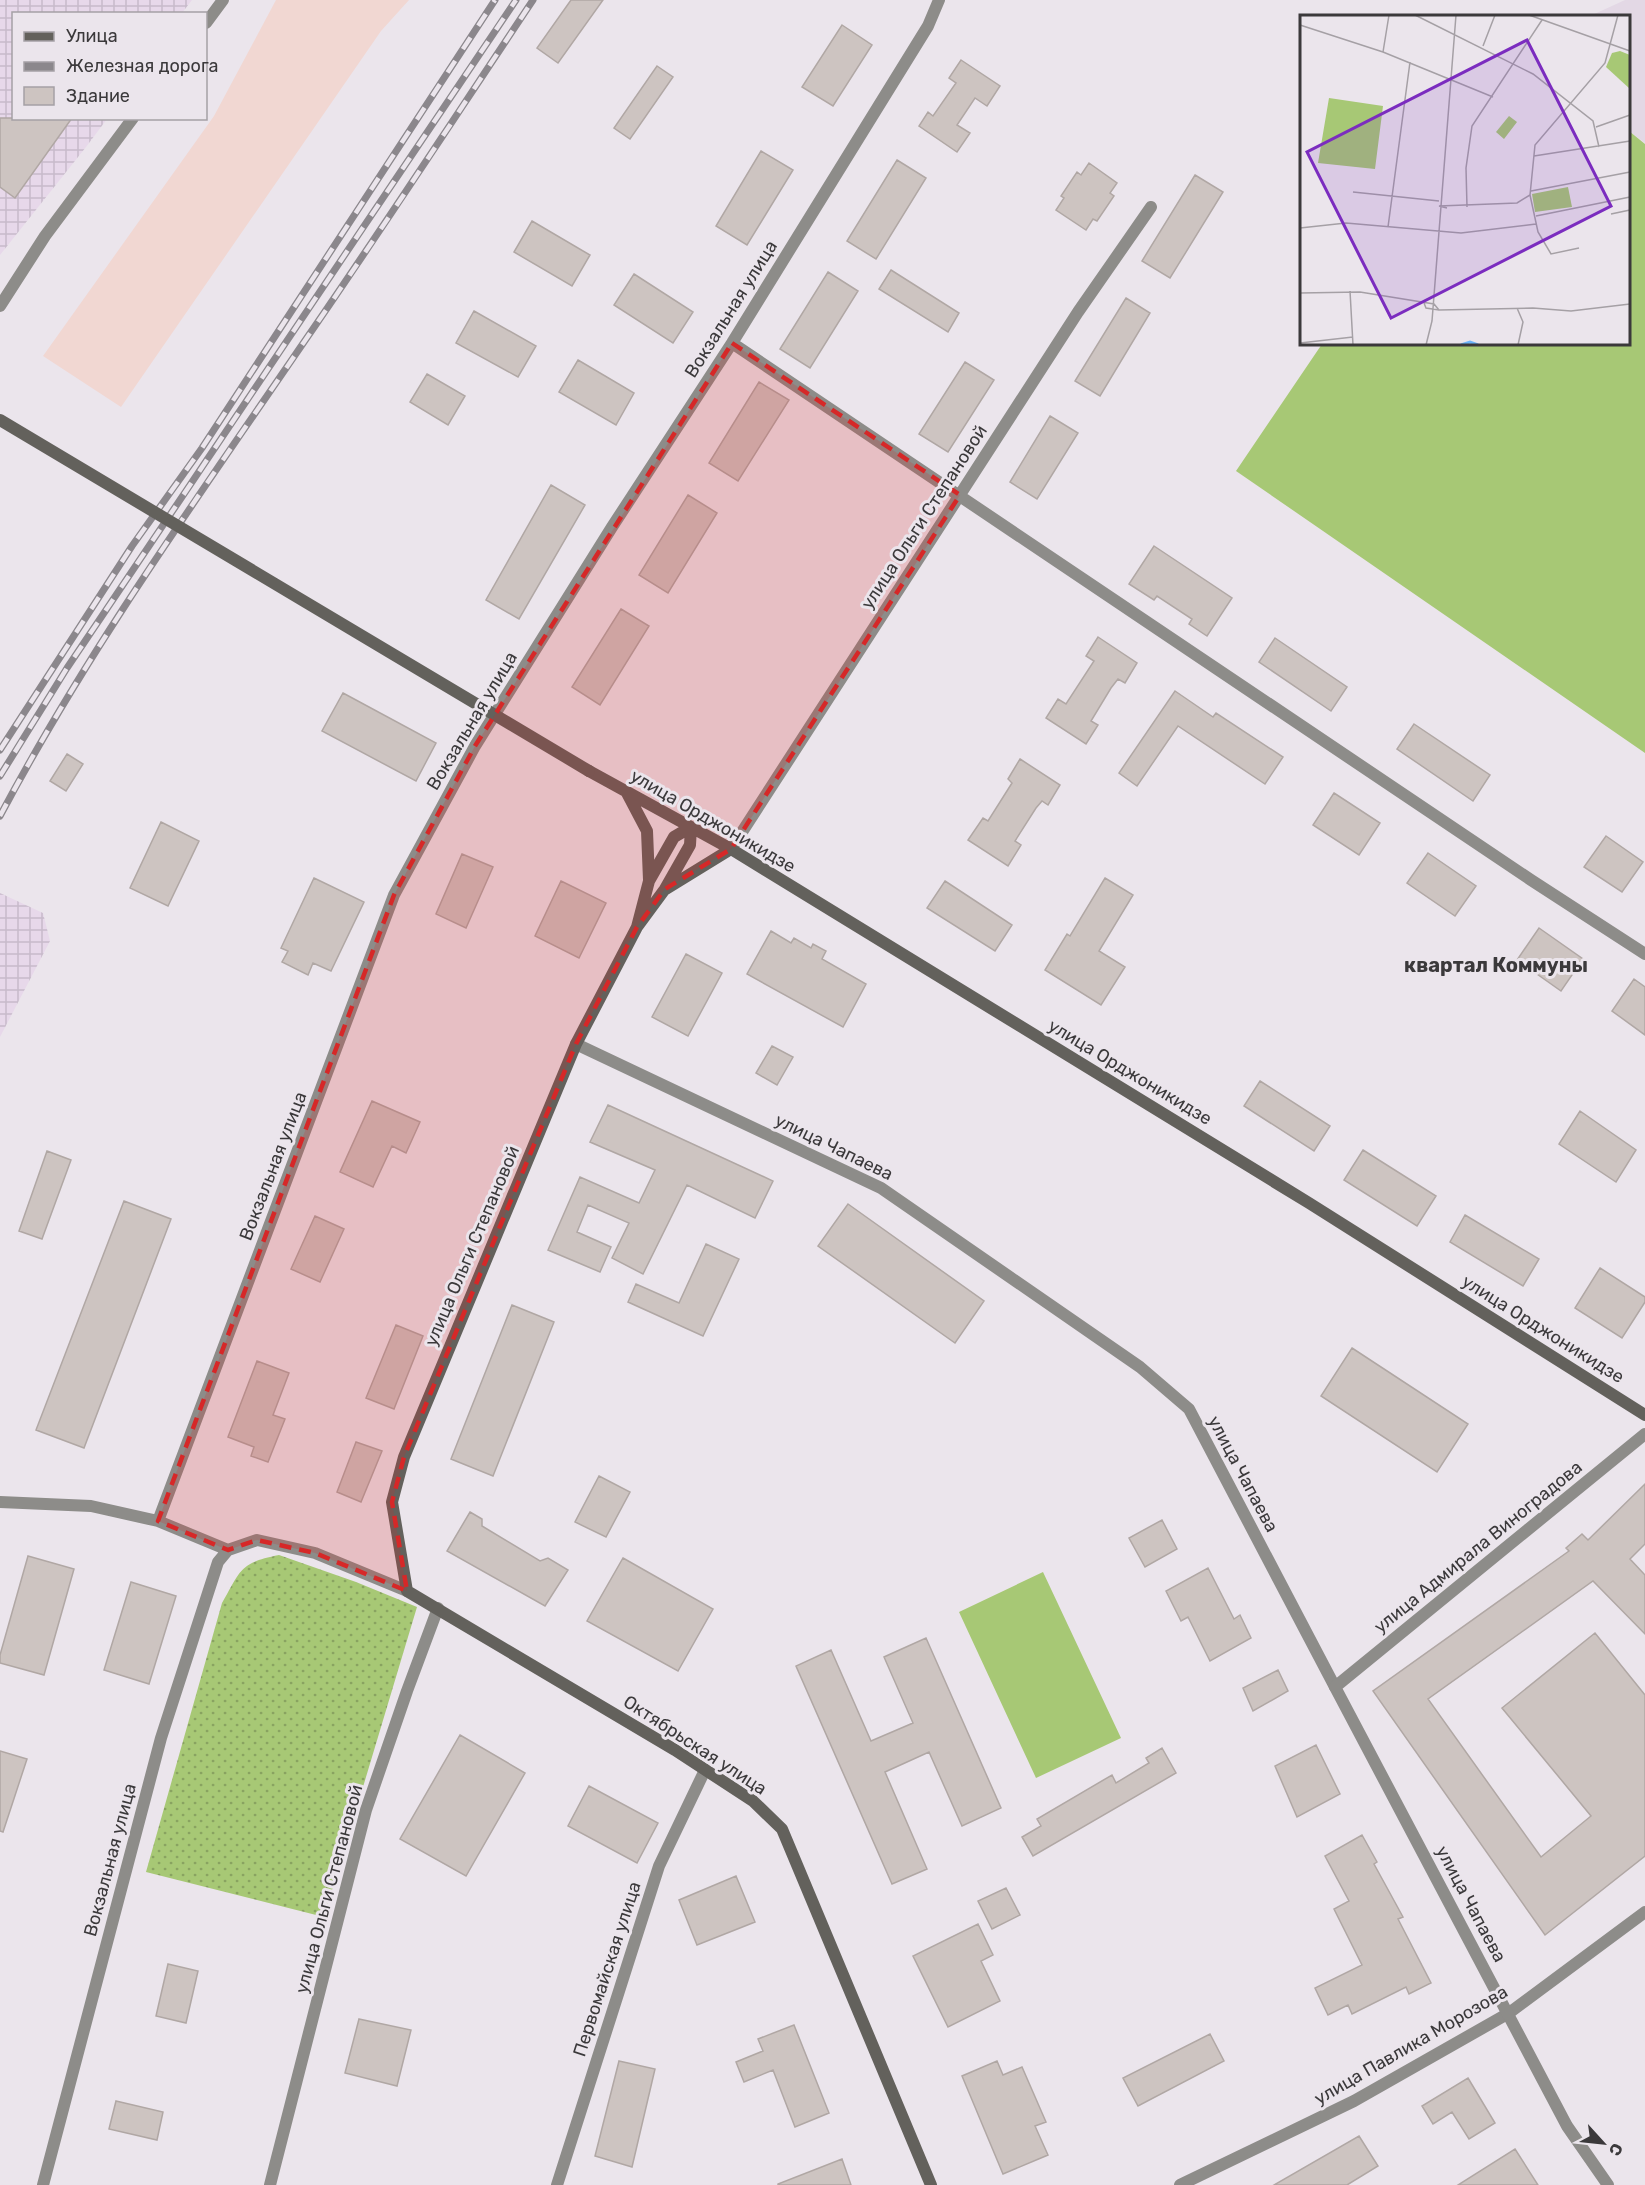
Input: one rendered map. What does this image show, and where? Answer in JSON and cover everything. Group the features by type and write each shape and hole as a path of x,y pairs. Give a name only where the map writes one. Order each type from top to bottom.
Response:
{"main road":[{"name":"улица Орджоникидзе","path":"0,420 589,771 731,849 1309,1203 1645,1415"},
{"path":"627,793 647,831 649,881"},
{"path":"637,927 649,881 674,837 691,827"},
{"path":"637,927 665,889 690,845 691,827"},
{"path":"665,889 731,849"},
{"name":"улица Ольги Степановой","path":"407,1591 392,1502 404,1457 576,1044 637,927"},
{"name":"Октябрьская улица","path":"407,1591 705,1770 753,1801 782,1829 931,2185"}],"street":[{"path":"207,22 222,0"},
{"name":"Вокзальная улица","path":"158,1521 394,895 475,746 612,527 732,343 928,26 939,0"},
{"path":"0,306 45,236 132,120"},
{"name":"улица Ольги Степановой","path":"731,849 1078,312 1151,207"},
{"path":"732,343 1501,860 1645,954"},
{"name":"улица Чапаева","path":"576,1044 881,1188 1140,1367 1189,1409 1568,2126 1608,2185"},
{"name":"улица Адмирала Виноградова","path":"1335,1687 1645,1434"},
{"path":"0,1502 91,1506 158,1521 228,1550 257,1540 315,1553 407,1591"},
{"name":"Вокзальная улица","path":"43,2185 161,1738 218,1562 228,1550"},
{"name":"улица Ольги Степановой","path":"270,2185 366,1810 438,1608"},
{"name":"Первомайская улица","path":"557,2185 659,1866 705,1770"},
{"name":"улица Павлика Морозова","path":"1180,2185 1354,2101 1509,2013 1645,1912"}],"highlighted area":[{"path":"732,343 960,495 731,849 665,889 637,927 576,1044 404,1457 392,1502 407,1591 315,1553 257,1540 228,1550 158,1521 394,895 475,746"}],"shaded area":[{"path":"0,0 192,0 183,12 12,12 12,120 106,120 0,255"},
{"path":"276,0 409,0 381,31 121,407 43,356 214,116"},
{"path":"1625,0 1645,0 1645,143 1630,132 1630,15 1592,15"},
{"path":"0,893 43,913 50,941 0,1037"}],"green space":[{"path":"1630,132 1645,144 1645,753 1236,471 1321,345 1630,345"},
{"path":"279,1555 356,1582 417,1607 324,1917 146,1872 222,1603 238,1575 248,1565"},
{"path":"1043,1572 1121,1738 1036,1778 959,1612"}],"building":[{"path":"571,0 603,0 558,63 537,48"},
{"path":"842,25 872,45 833,106 802,87"},
{"path":"961,60 1000,86 987,106 975,98 957,125 970,133 957,152 919,126 928,112 933,116 956,83 949,78"},
{"path":"657,66 673,77 630,139 614,128"},
{"path":"0,118 71,120 15,198 0,187"},
{"path":"761,151 793,170 747,245 716,226"},
{"path":"897,160 926,178 876,259 847,241"},
{"path":"1089,163 1117,183 1110,193 1114,196 1097,221 1093,219 1086,230 1056,210 1064,198 1061,196 1077,172 1081,175"},
{"path":"1195,175 1223,192 1170,278 1142,261"},
{"path":"532,221 590,255 572,286 514,252"},
{"path":"891,270 959,313 948,332 879,289"},
{"path":"828,272 858,291 810,368 780,349"},
{"path":"634,274 693,312 673,343 614,305"},
{"path":"1126,298 1150,313 1100,396 1075,381"},
{"path":"474,311 536,346 518,377 456,343"},
{"path":"578,360 634,393 616,425 559,392"},
{"path":"965,362 994,380 948,452 919,434"},
{"path":"427,374 465,396 448,425 410,402"},
{"path":"759,382 789,400 738,481 709,463"},
{"path":"1050,416 1078,433 1037,499 1010,482"},
{"path":"551,485 585,505 519,619 486,600"},
{"path":"688,495 717,513 668,593 639,575"},
{"path":"1154,546 1232,598 1207,636 1189,624 1192,619 1157,596 1154,600 1129,584"},
{"path":"621,609 649,626 600,705 572,687"},
{"path":"1098,637 1137,663 1125,683 1118,679 1111,688 1091,721 1098,725 1086,744 1046,718 1058,699 1066,704 1094,661 1086,656"},
{"path":"1275,638 1347,687 1331,711 1259,662"},
{"path":"1175,691 1213,717 1216,713 1283,757 1265,784 1178,726 1137,786 1119,773"},
{"path":"343,693 436,743 416,781 322,731"},
{"path":"1414,724 1490,775 1473,801 1397,749"},
{"path":"67,754 83,764 66,791 50,781"},
{"path":"1020,759 1060,785 1048,805 1042,801 1036,808 1015,841 1021,845 1008,866 968,840 983,818 988,821 1012,783 1008,779"},
{"path":"1334,793 1380,823 1359,855 1313,825"},
{"path":"161,822 199,841 168,906 130,888"},
{"path":"1606,836 1643,862 1622,892 1584,867"},
{"path":"1428,853 1476,886 1455,916 1407,883"},
{"path":"462,854 493,867 466,928 436,914"},
{"path":"314,878 364,902 331,971 313,963 308,975 282,962 288,951 281,948"},
{"path":"1105,878 1133,895 1099,951 1125,967 1101,1005 1045,970 1067,934 1070,936"},
{"path":"561,881 606,903 579,958 535,936"},
{"path":"945,881 1012,925 995,951 927,908"},
{"path":"1539,928 1583,959 1561,991 1517,960"},
{"path":"771,931 791,943 794,938 811,948 813,944 826,951 822,959 866,984 843,1027 747,974"},
{"path":"686,954 722,973 688,1036 652,1017"},
{"path":"1634,979 1645,987 1645,1035 1612,1011"},
{"path":"772,1046 793,1057 777,1085 756,1073"},
{"path":"1260,1081 1330,1126 1314,1151 1244,1106"},
{"path":"372,1101 420,1122 406,1153 392,1146 373,1187 340,1172"},
{"path":"608,1105 773,1181 755,1218 687,1185 643,1274 612,1258 629,1223 588,1205 577,1232 611,1247 600,1272 548,1250 580,1177 639,1203 655,1170 590,1142"},
{"path":"1580,1111 1636,1150 1616,1182 1559,1144"},
{"path":"1363,1150 1436,1196 1417,1226 1344,1180"},
{"path":"47,1151 71,1160 42,1239 19,1231"},
{"path":"124,1201 171,1219 84,1448 36,1430"},
{"path":"848,1204 984,1301 955,1343 818,1246"},
{"path":"1465,1215 1539,1259 1523,1286 1450,1242"},
{"path":"315,1216 344,1229 320,1282 291,1269"},
{"path":"706,1244 739,1259 703,1336 628,1302 636,1284 679,1303"},
{"path":"1600,1268 1645,1297 1645,1302 1622,1338 1575,1308"},
{"path":"512,1305 554,1322 493,1476 451,1459"},
{"path":"396,1325 423,1336 394,1409 366,1398"},
{"path":"1352,1348 1468,1424 1437,1472 1321,1396"},
{"path":"257,1361 289,1373 273,1415 285,1419 268,1462 251,1456 254,1447 228,1437"},
{"path":"356,1442 382,1451 361,1502 337,1492"},
{"path":"599,1476 630,1492 606,1537 575,1522"},
{"path":"1645,1484 1645,1544 1630,1559 1645,1575 1645,1634 1593,1581 1428,1699 1541,1857 1591,1816 1502,1708 1595,1633 1645,1695 1645,1856 1545,1935 1373,1691 1569,1551 1566,1548 1582,1534 1588,1540"},
{"path":"470,1512 482,1519 482,1526 540,1561 548,1558 568,1570 545,1606 447,1551"},
{"path":"1162,1520 1177,1549 1145,1567 1129,1538"},
{"path":"28,1556 74,1569 44,1675 0,1663 0,1655"},
{"path":"623,1558 713,1609 678,1671 587,1621"},
{"path":"1208,1568 1234,1619 1240,1615 1251,1638 1210,1661 1188,1617 1181,1621 1166,1591"},
{"path":"131,1582 176,1596 149,1684 104,1670"},
{"path":"926,1638 1001,1808 962,1826 929,1752 885,1772 927,1869 892,1884 796,1666 831,1650 871,1741 913,1723 884,1657"},
{"path":"1278,1670 1288,1691 1253,1711 1243,1688"},
{"path":"460,1735 525,1773 466,1876 400,1839"},
{"path":"1316,1745 1340,1794 1297,1817 1275,1766"},
{"path":"1162,1748 1176,1773 1033,1856 1022,1837 1041,1826 1037,1819 1112,1775 1116,1783 1149,1763 1146,1758"},
{"path":"0,1751 27,1759 3,1832 0,1831"},
{"path":"589,1786 658,1823 637,1863 568,1826"},
{"path":"1362,1835 1377,1862 1374,1864 1403,1917 1398,1919 1431,1983 1409,1994 1406,1987 1352,2014 1348,2005 1328,2015 1315,1988 1362,1965 1334,1909 1349,1901 1325,1856"},
{"path":"736,1876 755,1922 697,1945 679,1900"},
{"path":"1006,1888 1020,1915 992,1929 978,1901"},
{"path":"978,1924 993,1955 981,1961 1000,2001 948,2027 913,1956"},
{"path":"168,1964 198,1971 186,2023 156,2016"},
{"path":"359,2019 411,2030 397,2086 345,2073"},
{"path":"794,2025 829,2113 795,2127 773,2070 744,2082 736,2062 763,2051 758,2039"},
{"path":"1210,2034 1224,2061 1138,2106 1123,2078"},
{"path":"619,2061 655,2069 632,2167 595,2156"},
{"path":"997,2061 1003,2075 1022,2067 1046,2122 1035,2126 1048,2155 1003,2174 962,2076"},
{"path":"1468,2078 1495,2123 1469,2139 1452,2112 1433,2124 1422,2106"},
{"path":"116,2101 163,2112 157,2140 109,2129"},
{"path":"1359,2136 1378,2166 1347,2185 1274,2185"},
{"path":"1515,2149 1538,2185 1458,2185"},
{"path":"842,2159 851,2185 778,2185 778,2184"}],"railway":[{"path":"0,750 132,546 202,448 495,0"},
{"path":"0,776 67,668 516,0"},
{"path":"0,816 70,694 145,575 362,257 533,0"}],"district":[{"name":"квартал Коммуны","path":"1496,965"}]}
